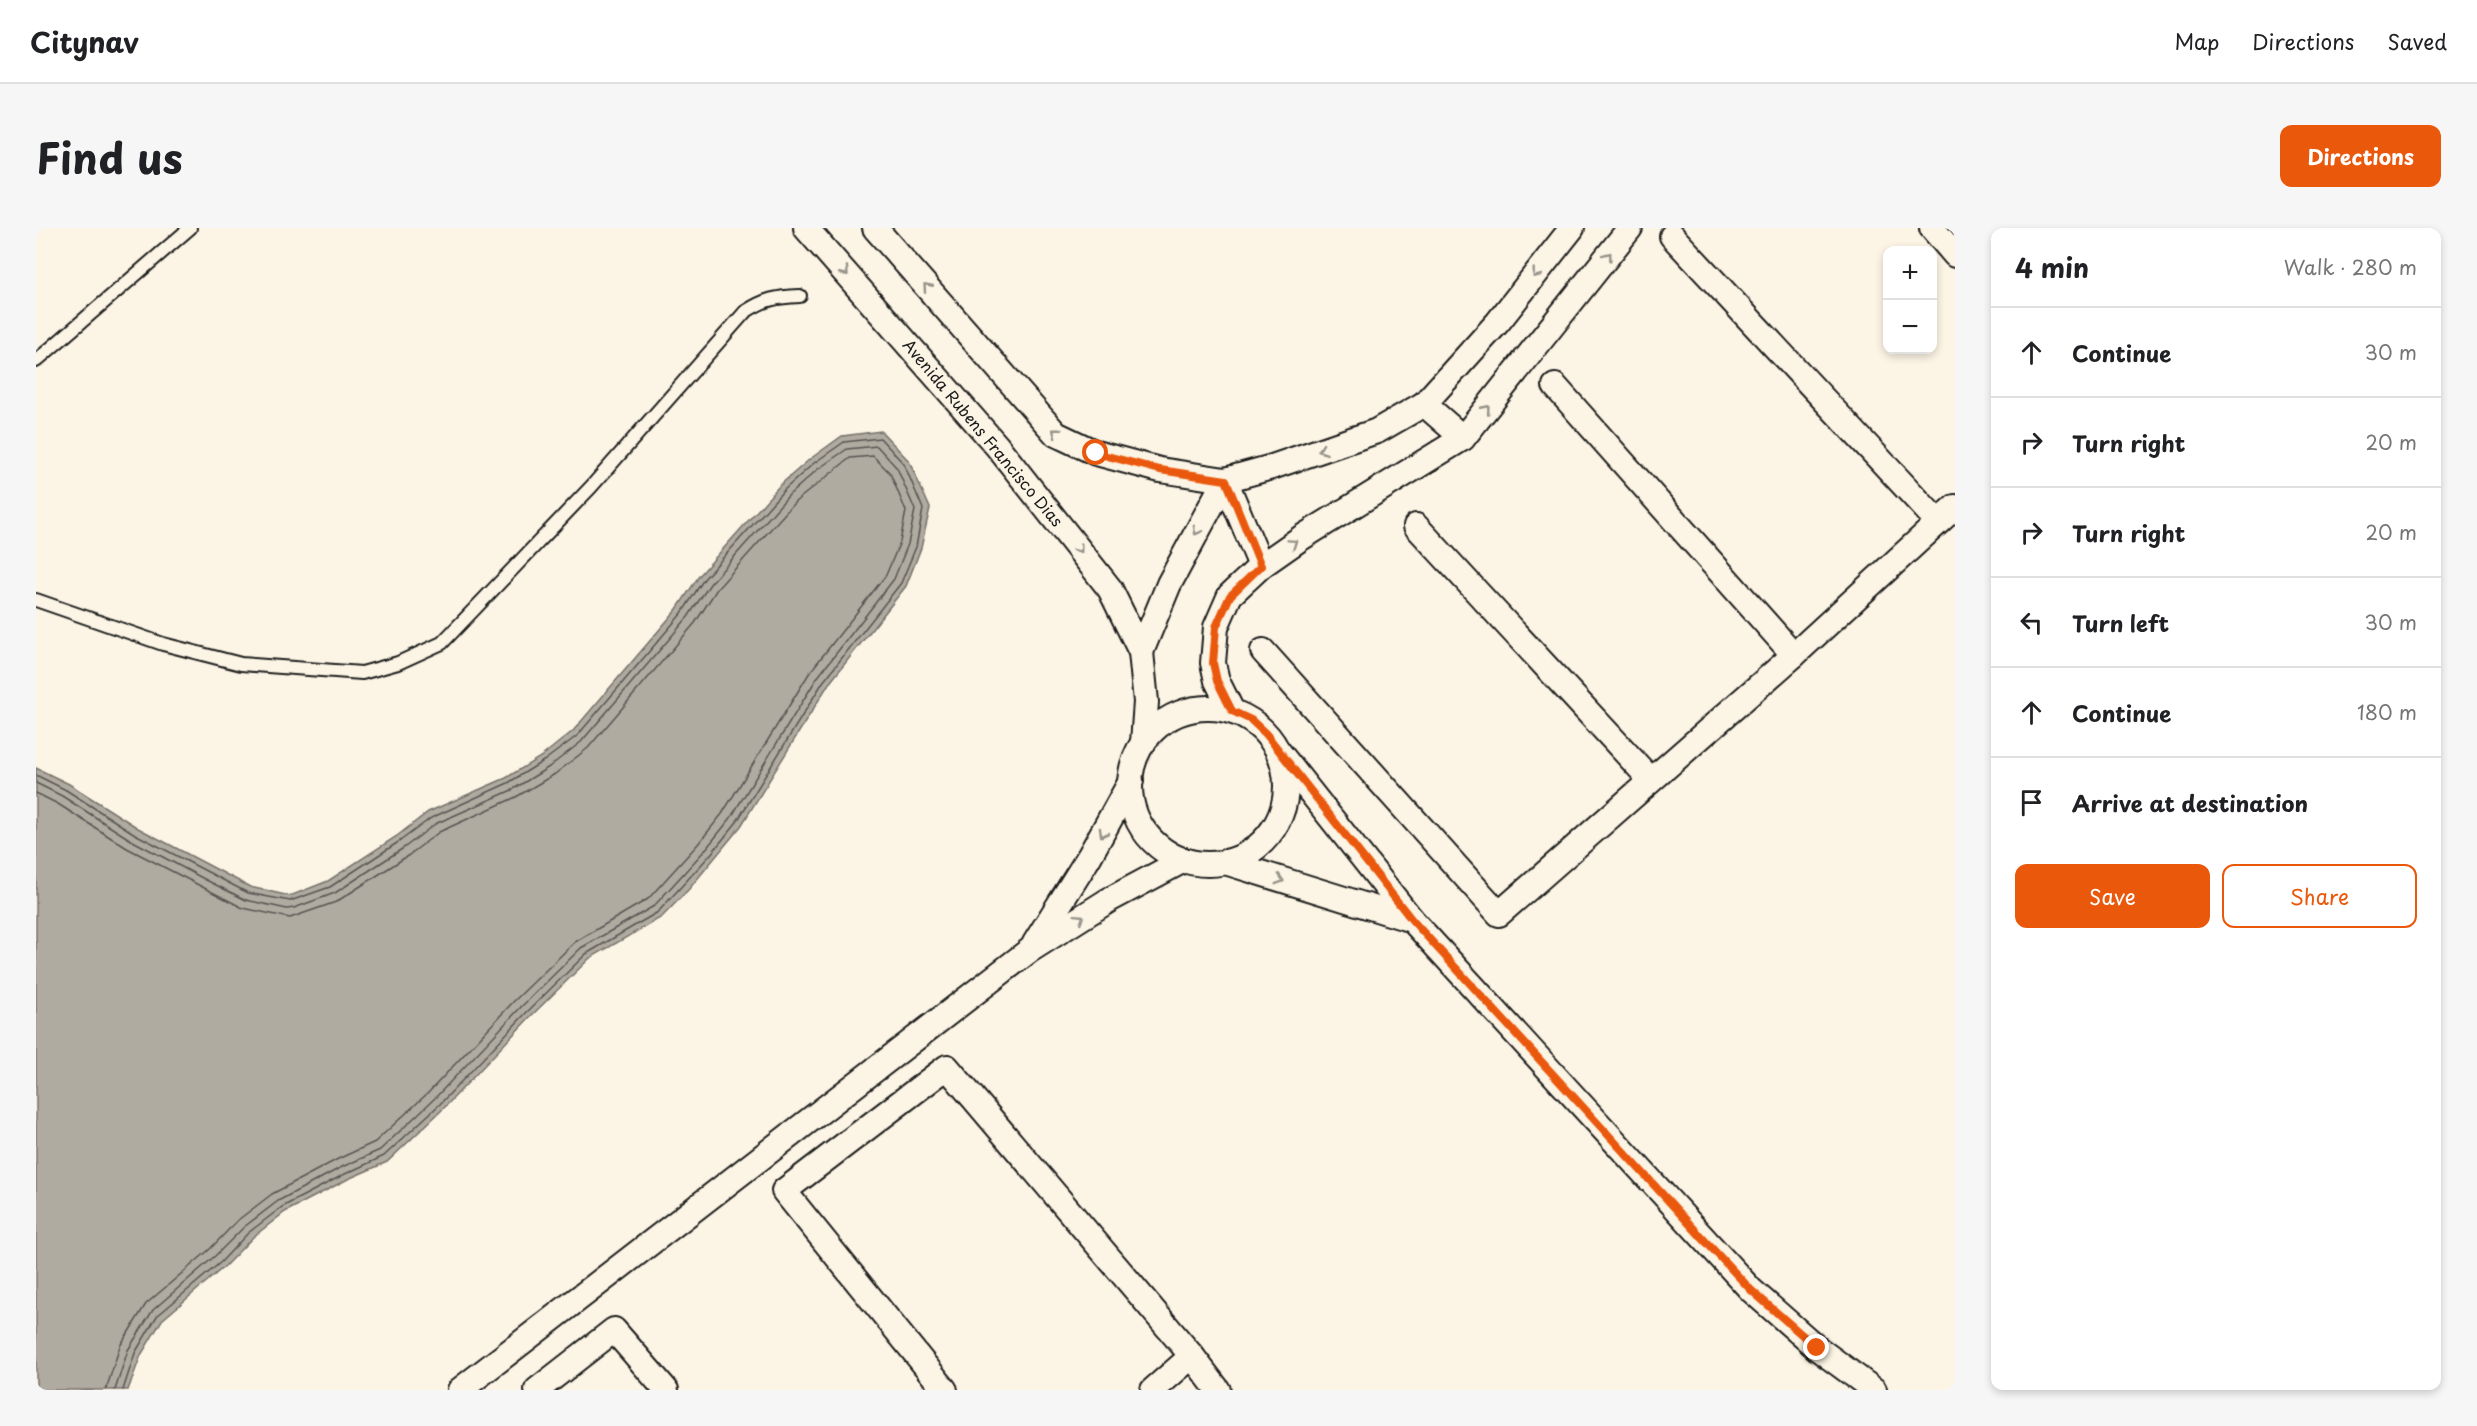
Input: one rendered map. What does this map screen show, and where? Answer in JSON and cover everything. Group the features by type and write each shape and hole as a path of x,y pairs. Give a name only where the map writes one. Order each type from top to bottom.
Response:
{"street":[{"name":"Avenida Rubens Francisco Dias","path":"806,228 941,380 1047,507 1110,589 1141,652 1146,702 1143,743"},
{"path":"875,228 1056,434 1096,453 1160,470 1226,480 1272,467 1377,431 1424,404 1498,322 1572,228"},
{"path":"1232,711 1217,681 1213,663 1216,627 1230,596 1261,566 1301,538 1463,438 1630,228"},
{"path":"1932,228 1954,251"},
{"path":"1263,651 1499,914 1650,779 1794,655 1946,514 1672,236"},
{"path":"1555,386 1794,655"},
{"path":"1424,404 1463,438"},
{"name":"Avenida Rubens Francisco Dias","path":"1141,652 1169,584 1226,480"},
{"path":"1226,480 1261,566"},
{"path":"1416,526 1650,779"},
{"path":"1278,751 1284,770 1286,790 1282,810 1273,829 1260,844 1244,855 1225,862 1205,864 1184,860 1166,851 1150,838 1139,821 1132,802 1131,781 1135,761 1143,743 1156,727 1192,709 1212,708 1232,711 1251,720 1266,734 1412,920 1751,1290 1817,1348 1874,1390"},
{"path":"1030,950 1089,857 1131,781"},
{"path":"460,1390 1030,950 1109,900 1184,860"},
{"path":"1225,862 1412,920"},
{"path":"945,1390 784,1191 947,1067 1192,1356 1218,1390"},
{"path":"537,1390 614,1330 666,1390"},
{"path":"1153,1390 1192,1356"}],"lane":[{"path":"36,361 190,228"},
{"path":"36,600 163,644 241,664 362,673 398,663 442,643 591,487 745,312 760,302 776,297 800,296"}],"water":[{"path":"881,431 909,461 930,508 921,548 906,586 828,685 741,826 689,889 662,917 590,958 530,1017 444,1108 387,1162 348,1179 285,1212 253,1237 225,1266 162,1320 141,1355 128,1390 36,1390 36,768 69,784 138,828 250,887 290,896 328,881 397,836 428,812 506,778 542,756 573,731 677,609 699,576 780,485 842,436"}],"route":[{"path":"1096,453 1160,470 1226,480 1261,566 1230,596 1216,627 1213,663 1217,681 1232,711 1251,720 1266,734 1412,920 1707,1243 1751,1290 1817,1348"}]}
